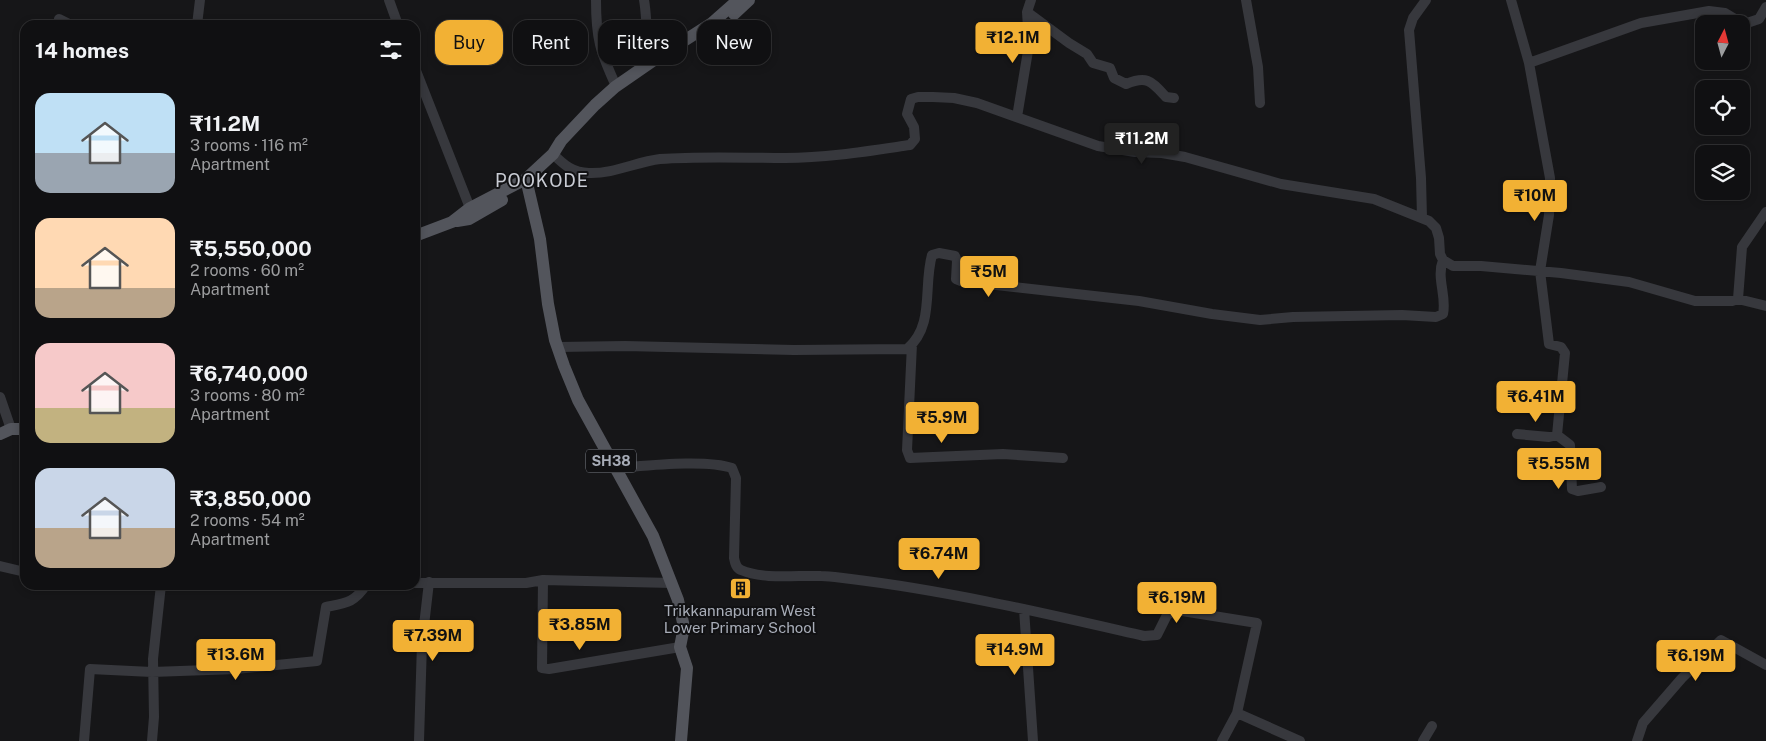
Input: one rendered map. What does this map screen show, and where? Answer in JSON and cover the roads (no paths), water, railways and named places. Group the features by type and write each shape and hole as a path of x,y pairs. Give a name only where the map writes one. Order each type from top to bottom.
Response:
{"main road":[{"path":"687,39 712,23 738,0"},
{"path":"420,234 452,222 469,218 519,190 526,179 553,154 565,147 621,91 650,70 714,30 749,0"},
{"path":"553,154 561,141 595,105 616,86 646,65"},
{"path":"452,222 470,208 526,179"},
{"name":"SH38","path":"526,179 540,239 548,304 558,347 578,400 653,536 678,600 684,627 680,647 687,668 681,741"},
{"path":"5,432 20,430"}],"street":[{"path":"198,20 200,0"},
{"path":"389,0 396,20"},
{"path":"596,0 598,42 616,86"},
{"path":"644,0 647,20"},
{"path":"1017,116 1029,45 1028,12 1031,0"},
{"path":"1246,0 1258,67 1260,103"},
{"path":"1422,218 1421,178 1409,30 1413,18 1426,0"},
{"path":"1511,0 1529,63 1550,178 1549,215 1540,271 1549,344 1561,347 1565,353 1557,435"},
{"path":"1529,63 1641,23 1709,11 1725,13 1747,23 1759,19 1766,7"},
{"path":"1028,12 1087,54 1094,64 1110,68 1114,78 1126,84 1136,80 1151,82 1166,97 1174,98"},
{"path":"420,81 470,208"},
{"path":"553,154 567,168 589,174 658,160 717,157 787,158 850,154 910,145 915,140 914,128 907,114 912,99 918,97 962,100 1017,116 1098,146 1185,157 1281,184 1374,199 1430,221 1436,228 1440,254 1443,260 1454,266 1481,266 1540,271 1629,282 1695,301 1738,299 1766,306"},
{"path":"1738,299 1742,248 1766,212"},
{"path":"558,347 625,346 794,350 903,349 912,344 922,330 932,255 939,253 955,256 958,261 956,279 961,282 1139,301 1212,314 1260,320 1293,317 1393,315 1436,317 1443,314 1444,308 1440,281 1440,267 1443,260"},
{"path":"912,344 907,450 910,458 1003,454 1063,458"},
{"path":"0,397 5,432"},
{"path":"1517,434 1549,437 1557,435"},
{"path":"1557,435 1570,446 1572,489 1578,491 1600,487"},
{"path":"615,468 683,464 718,465 732,468 736,478 734,558 740,570 761,574 821,576 896,585 1024,608 1144,636 1157,635 1167,615 1176,610 1256,623 1237,713 1222,741"},
{"path":"0,566 20,571"},
{"path":"544,580 542,668 548,669 680,647"},
{"path":"420,583 526,583 544,580 672,584"},
{"path":"419,741 422,643 429,582"},
{"path":"152,741 154,717 152,672 160,590"},
{"path":"84,741 90,669 152,672 236,669 317,662 326,607 348,603 358,596 362,590"},
{"path":"1024,608 1033,741"},
{"path":"1636,741 1643,723 1682,678 1721,640 1766,665"},
{"path":"1237,713 1300,741"},
{"path":"1424,741 1432,726"}],"place":[{"name":"Trikkannapuram West Lower Primary School","path":"740,588"}],"district":[{"name":"POOKODE","path":"542,181"}]}
